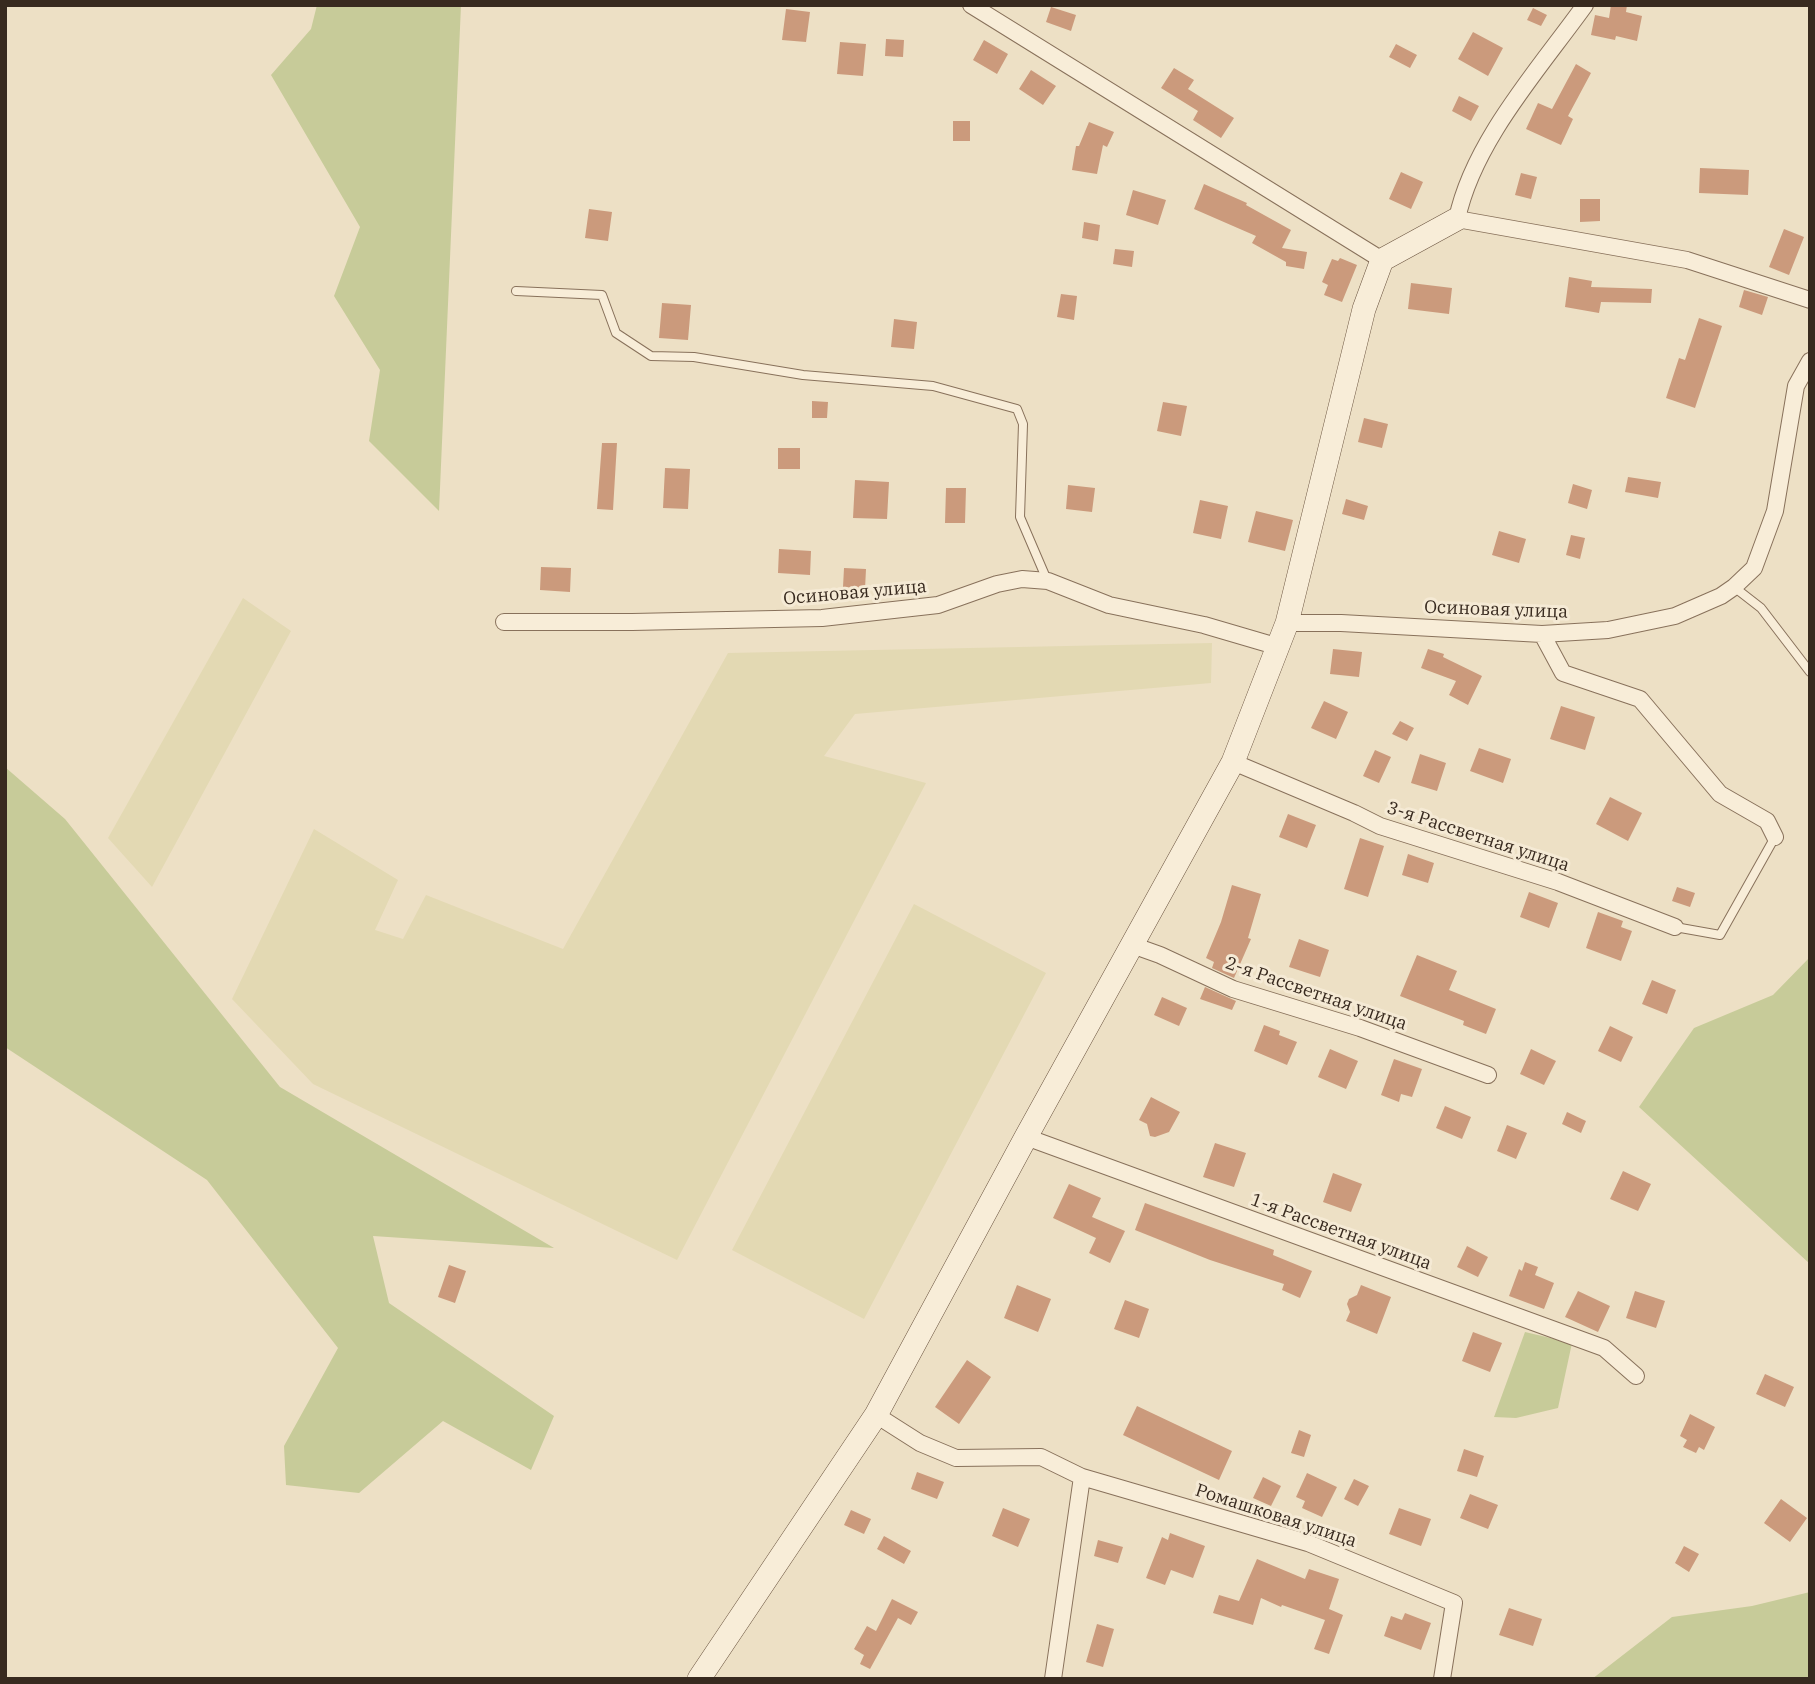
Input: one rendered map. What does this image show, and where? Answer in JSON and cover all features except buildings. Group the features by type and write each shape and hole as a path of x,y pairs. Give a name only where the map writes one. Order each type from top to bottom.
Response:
{"street":[{"path":"971,5 1382,260"},
{"path":"1457,219 1462,194 1488,139 1586,5"},
{"path":"699,1679 876,1415 1026,1136 1233,762 1287,623 1364,309 1382,260 1457,219 1688,260 1810,300"},
{"name":"Осиновая улица","path":"1287,623 1341,623 1542,634 1608,630 1675,615 1721,596 1754,568 1775,512 1796,386 1810,361"},
{"name":"Осиновая улица","path":"504,622 822,618 938,606 997,584 1022,579 1048,581 1109,605 1204,625 1279,647"},
{"path":"1542,634 1563,673 1640,699 1720,794 1767,821 1775,837"},
{"name":"3-я Рассветная улица","path":"1233,762 1380,826 1558,882 1675,927"},
{"name":"2-я Рассветная улица","path":"1132,945 1233,989 1360,1028 1488,1075"},
{"name":"1-я Рассветная улица","path":"1026,1136 1604,1348 1636,1376"},
{"name":"Ромашковая улица","path":"876,1415 920,1443 956,1458 1041,1457 1082,1477 1308,1543 1454,1603 1442,1679"},
{"path":"1054,1679 1082,1477"}],"lane":[{"path":"516,291 602,295 616,334 650,356 694,358 803,375 933,386 1017,408 1023,424 1020,517 1048,581"},
{"path":"1734,587 1761,608 1810,672"},
{"path":"1675,927 1720,935 1775,837"}],"shaded area":[{"path":"243,598 291,631 152,887 108,838"},
{"path":"1212,643 1211,683 855,714 824,756 926,783 677,1260 313,1084 232,999 314,829 398,880 375,930 403,939 426,895 563,949 728,653"},
{"path":"914,904 1046,973 864,1319 732,1250"}],"green space":[{"path":"317,5 461,5 439,511 369,441 380,370 334,296 360,227 271,75 311,29"},
{"path":"5,767 65,819 280,1087 554,1248 373,1236 389,1303 554,1416 531,1470 443,1421 359,1493 286,1485 284,1446 338,1348 207,1180 5,1047"},
{"path":"1810,957 1810,1264 1639,1107 1694,1028 1773,995"},
{"path":"1525,1332 1572,1343 1558,1408 1516,1418 1494,1417"},
{"path":"1810,1592 1810,1679 1592,1679 1672,1617 1752,1606"}]}
